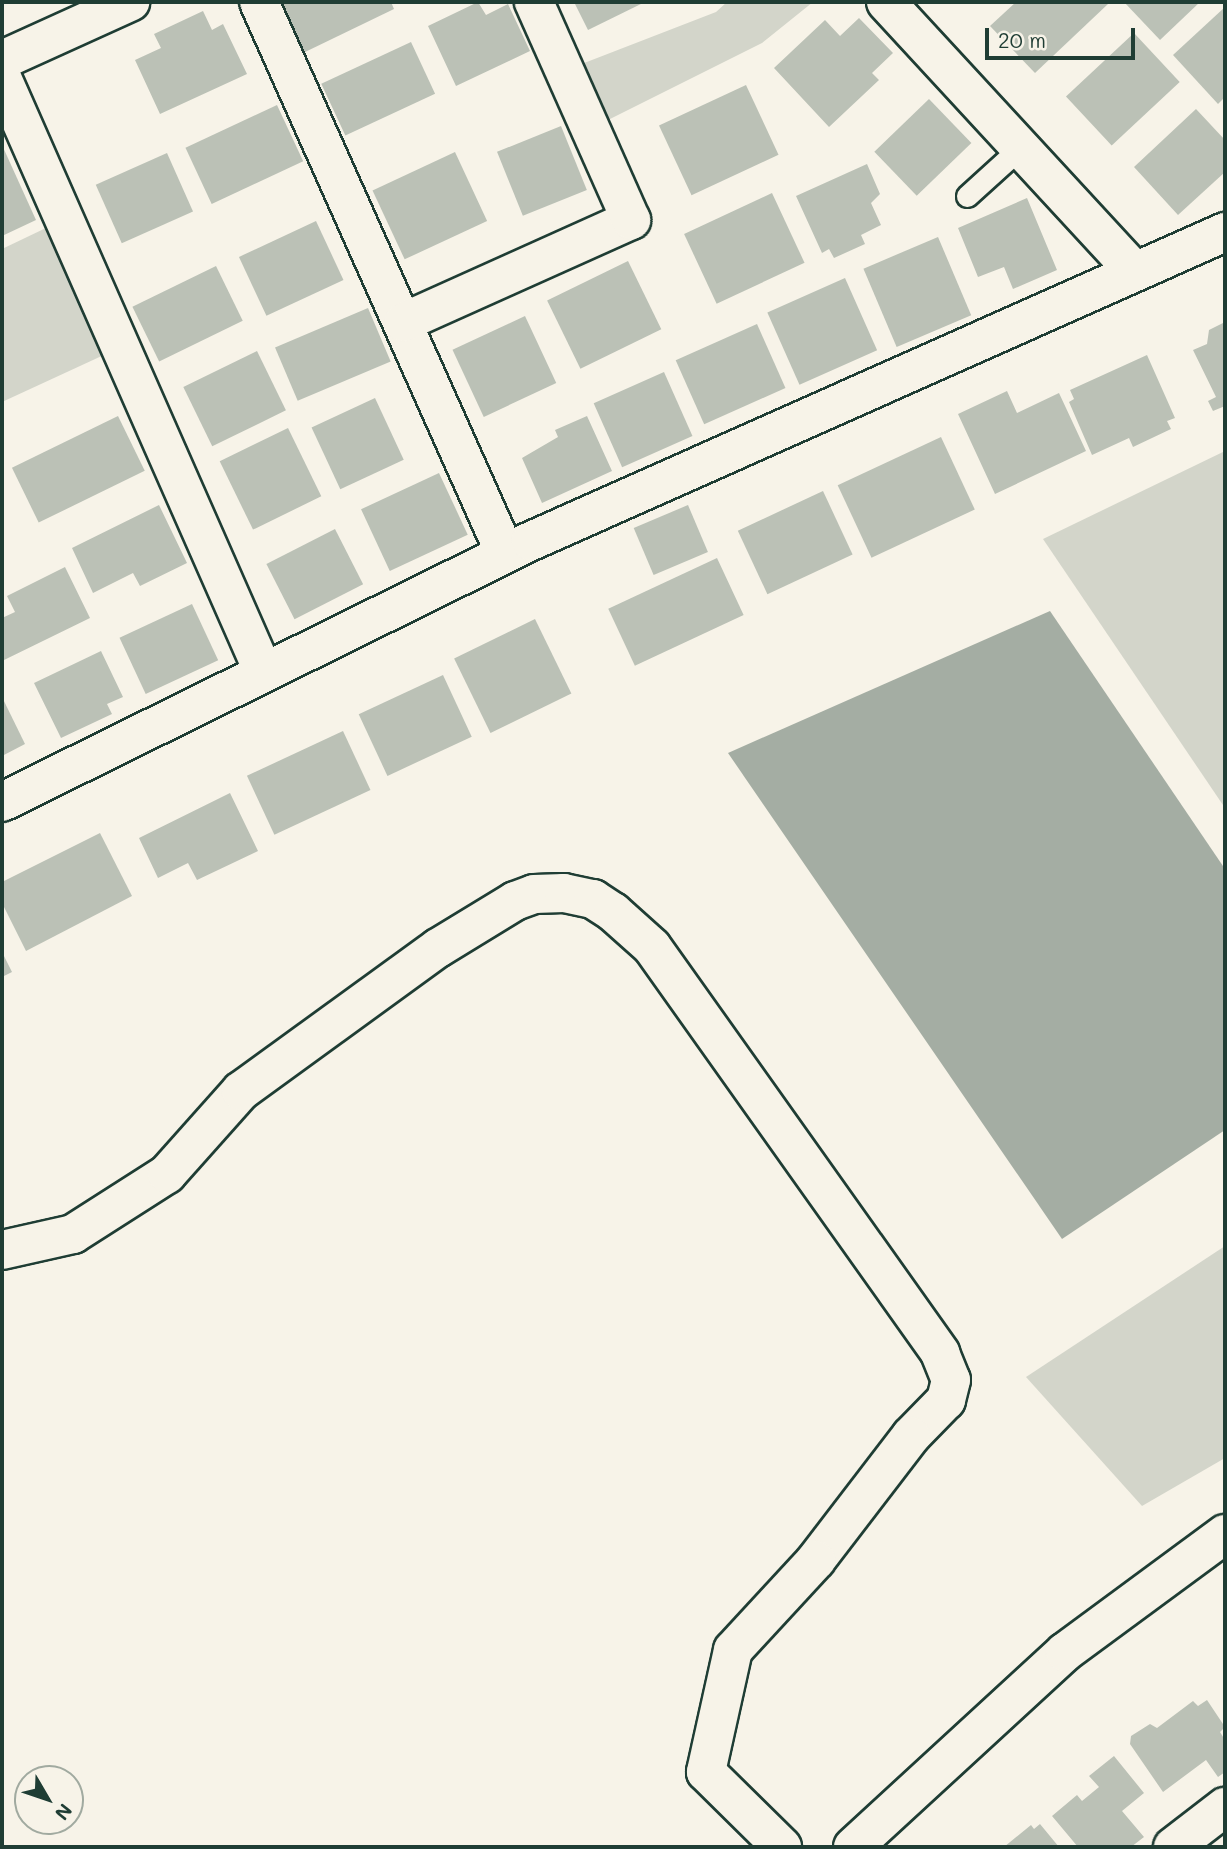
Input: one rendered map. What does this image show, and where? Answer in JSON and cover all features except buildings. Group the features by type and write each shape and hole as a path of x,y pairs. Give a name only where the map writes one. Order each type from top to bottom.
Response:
{"street":[{"path":"2,60 130,2"},
{"path":"259,2 505,553"},
{"path":"404,322 631,220 534,2"},
{"path":"886,2 1133,270"},
{"path":"2,78 263,671"},
{"path":"2,802 505,553 1133,270 1225,232"},
{"path":"2,1250 73,1234 167,1174 241,1091 438,948 515,901 534,894 564,893 593,899 613,912 652,947 940,1353 951,1380 946,1400 911,1436 816,1560 733,1650 706,1772 782,1847"},
{"path":"853,1847 1065,1652 1225,1534"},
{"path":"1173,1847 1225,1807"}],"lane":[{"path":"967,196 1020,148"}],"shaded area":[{"path":"727,2 813,2 762,43 604,122 579,65 716,12"},
{"path":"48,227 106,354 2,402 2,249"},
{"path":"1225,451 1225,808 1043,539"},
{"path":"1050,611 1225,869 1225,1130 1062,1239 728,753"},
{"path":"1225,1246 1225,1458 1142,1506 1026,1377"}]}
